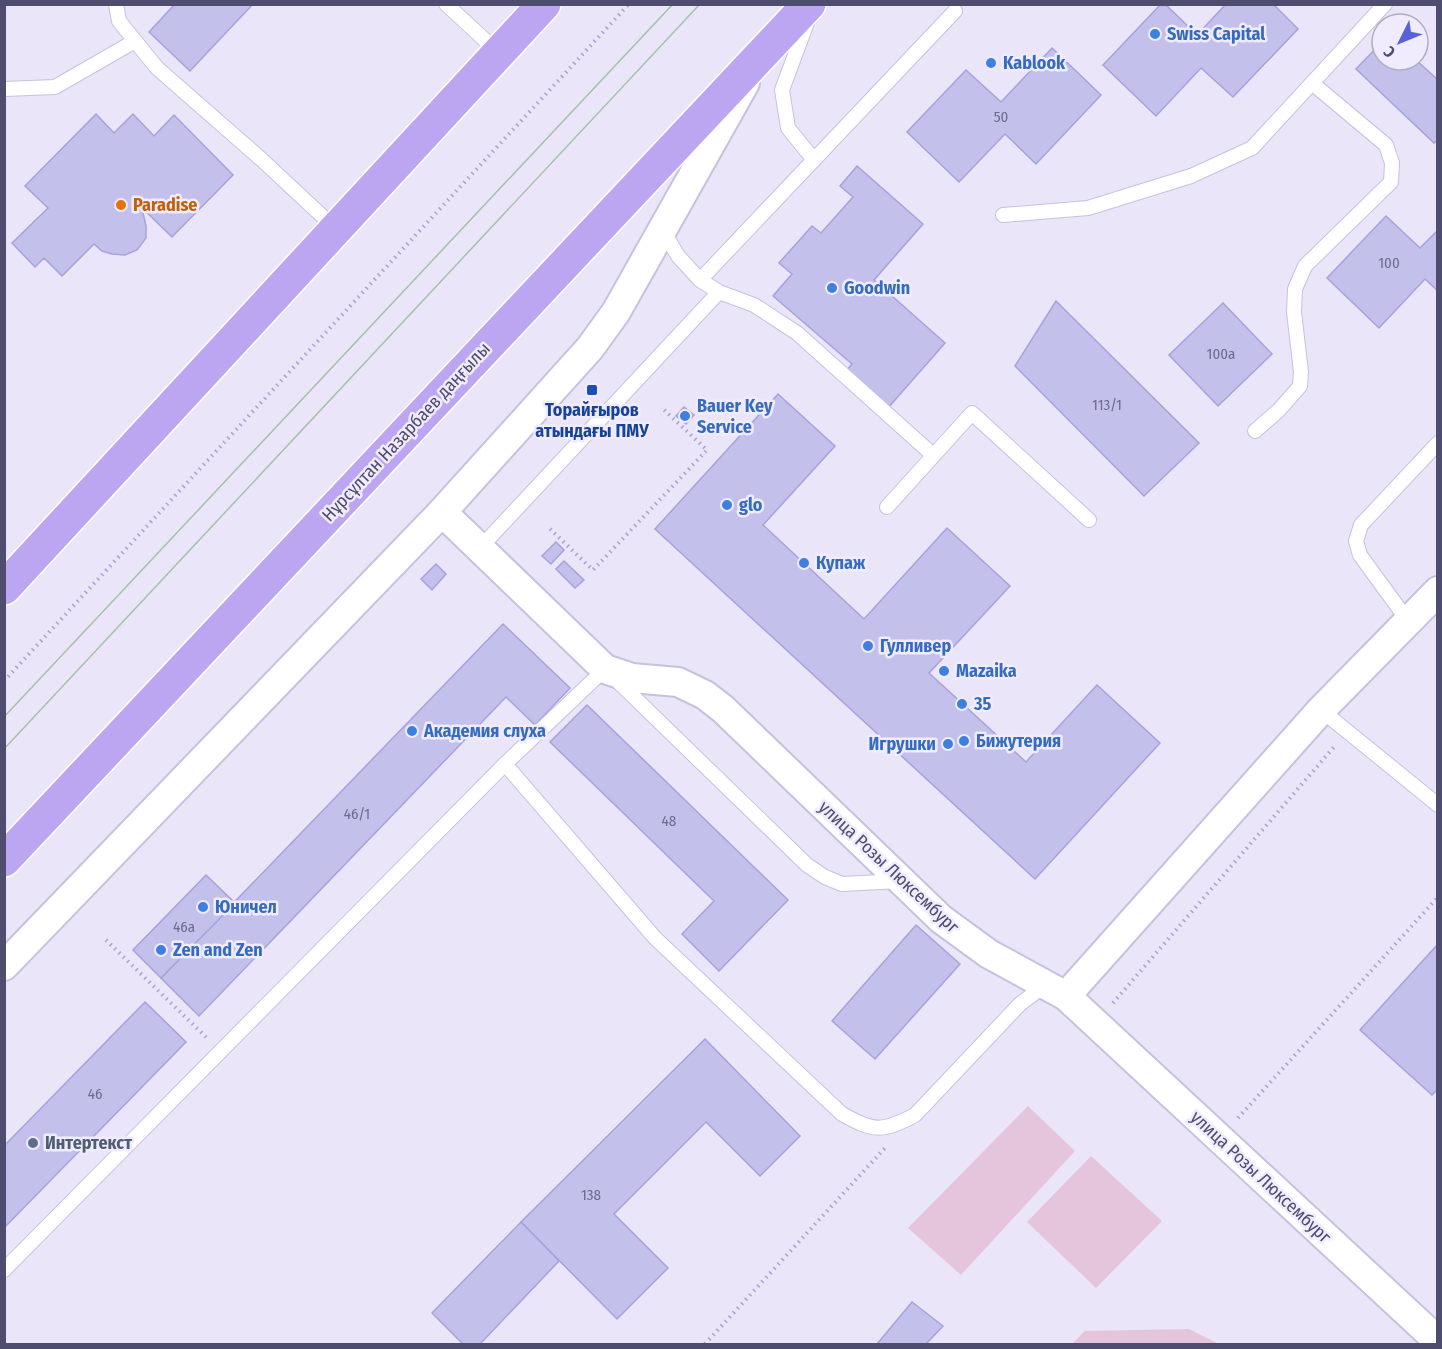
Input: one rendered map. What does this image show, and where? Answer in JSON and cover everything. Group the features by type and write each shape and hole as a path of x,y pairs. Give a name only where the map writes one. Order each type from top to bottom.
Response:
{"main road":[{"path":"4,588 544,4"},
{"name":"Нұрсұлтан Назарбаев даңғылы","path":"4,860 763,52 811,4"}],"street":[{"path":"4,966 442,512 590,348 616,312 763,52"},
{"name":"улица Розы Люксембург","path":"442,512 605,669 632,678 678,682 705,695 723,709 900,881 965,938 989,954 1066,996 1437,1341"},
{"path":"1066,996 1322,710 1437,591"}],"lane":[{"path":"116,4 120,21 157,68 261,159 336,229"},
{"path":"446,4 499,53"},
{"path":"811,4 782,90 788,128 814,160"},
{"path":"1003,215 1088,208 1191,176 1252,148 1385,4"},
{"path":"700,280 954,11"},
{"path":"4,89 55,87 135,40"},
{"path":"1255,431 1279,410 1300,386 1301,372 1294,312 1295,289 1305,266 1390,182 1392,163 1386,146 1312,82"},
{"path":"662,228 678,256 700,280 719,292 754,305 797,333 933,455"},
{"path":"480,548 719,292"},
{"path":"886,507 972,413 1089,520"},
{"path":"1408,621 1360,555 1356,541 1361,525 1437,443"},
{"path":"4,1270 505,764 605,669 807,865 825,877 842,884 900,881"},
{"path":"1322,710 1437,805"},
{"path":"505,764 655,938 842,1114 859,1124 879,1129 898,1124 915,1115 1020,1004 1040,989 1066,996"}],"path":[{"path":"4,681 628,4"},
{"path":"550,529 593,570 706,450 661,407"},
{"path":"1095,1024 1348,732"},
{"path":"1220,1139 1437,897"},
{"path":"106,940 220,1051"},
{"path":"705,1344 915,1115"}],"shaded area":[{"path":"1028,1106 1075,1151 961,1275 908,1228"},
{"path":"1091,1156 1162,1221 1096,1288 1027,1222"},
{"path":"1189,1329 1219,1344 1072,1344 1085,1331"}],"building":[{"path":"175,4 253,4 190,71 149,32"},
{"path":"1161,4 1165,4 1197,35 1226,4 1273,4 1298,29 1233,97 1201,68 1156,116 1103,65"},
{"path":"1052,48 1101,95 1036,164 1005,134 959,182 907,132 966,70 1001,102"},
{"path":"1370,54 1370,72 1429,72 1438,80 1438,140 1434,143 1356,69"},
{"path":"96,114 114,133 133,114 154,136 174,115 233,175 172,237 136,202 143,213 146,226 146,238 137,250 125,255 112,254 102,251 94,244 62,276 44,258 35,267 12,243 48,208 25,186"},
{"name":"Goodwin","path":"857,166 923,224 874,280 945,343 888,408 846,371 852,364 773,296 792,274 779,263 812,226 821,233 853,197 840,186"},
{"path":"1386,216 1420,248 1438,230 1438,291 1425,279 1379,328 1327,278"},
{"path":"1056,301 1199,443 1144,496 1015,366"},
{"path":"1223,303 1272,354 1218,406 1169,355"},
{"name":"Гулливер","path":"778,394 835,446 763,525 864,619 947,528 1010,586 929,673 1026,762 1097,685 1160,743 1035,879 655,529"},
{"path":"684,407 694,415 686,424 676,416"},
{"path":"556,542 564,550 551,564 542,556"},
{"path":"564,561 584,580 575,588 556,569"},
{"path":"436,564 446,574 432,590 421,579"},
{"path":"503,624 570,688 535,725 506,697 199,1016 161,978"},
{"path":"587,705 788,900 719,971 682,934 714,901 550,742"},
{"path":"206,875 235,903 161,978 133,950"},
{"path":"916,925 960,964 875,1059 832,1021"},
{"path":"1438,944 1438,1089 1432,1095 1360,1030"},
{"path":"145,1002 186,1042 4,1228 4,1146"},
{"path":"705,1039 800,1136 760,1176 706,1122 614,1214 668,1268 617,1319 521,1222"},
{"path":"521,1222 559,1261 480,1344 463,1344 432,1313"},
{"path":"912,1302 943,1326 926,1344 877,1344"}],"tram line":[{"path":"4,717 673,4"},
{"path":"4,749 700,4"}],"place":[{"name":"Swiss Capital","path":"1155,34"},
{"name":"Kablook","path":"991,63"},
{"name":"Paradise","path":"121,205"},
{"name":"Goodwin","path":"832,288"},
{"name":"Торайғыров атындағы ПМУ","path":"592,390"},
{"name":"Bauer Key Service","path":"685,416"},
{"name":"glo","path":"727,505"},
{"name":"Купаж","path":"804,563"},
{"name":"Гулливер","path":"868,646"},
{"name":"Mazaika","path":"944,671"},
{"name":"35","path":"962,704"},
{"name":"Академия слуха","path":"412,731"},
{"name":"Бижутерия","path":"964,741"},
{"name":"Игрушки","path":"948,744"},
{"name":"Юничел","path":"203,907"},
{"name":"Zen and Zen","path":"161,950"},
{"name":"Интертекст","path":"33,1143"}]}
